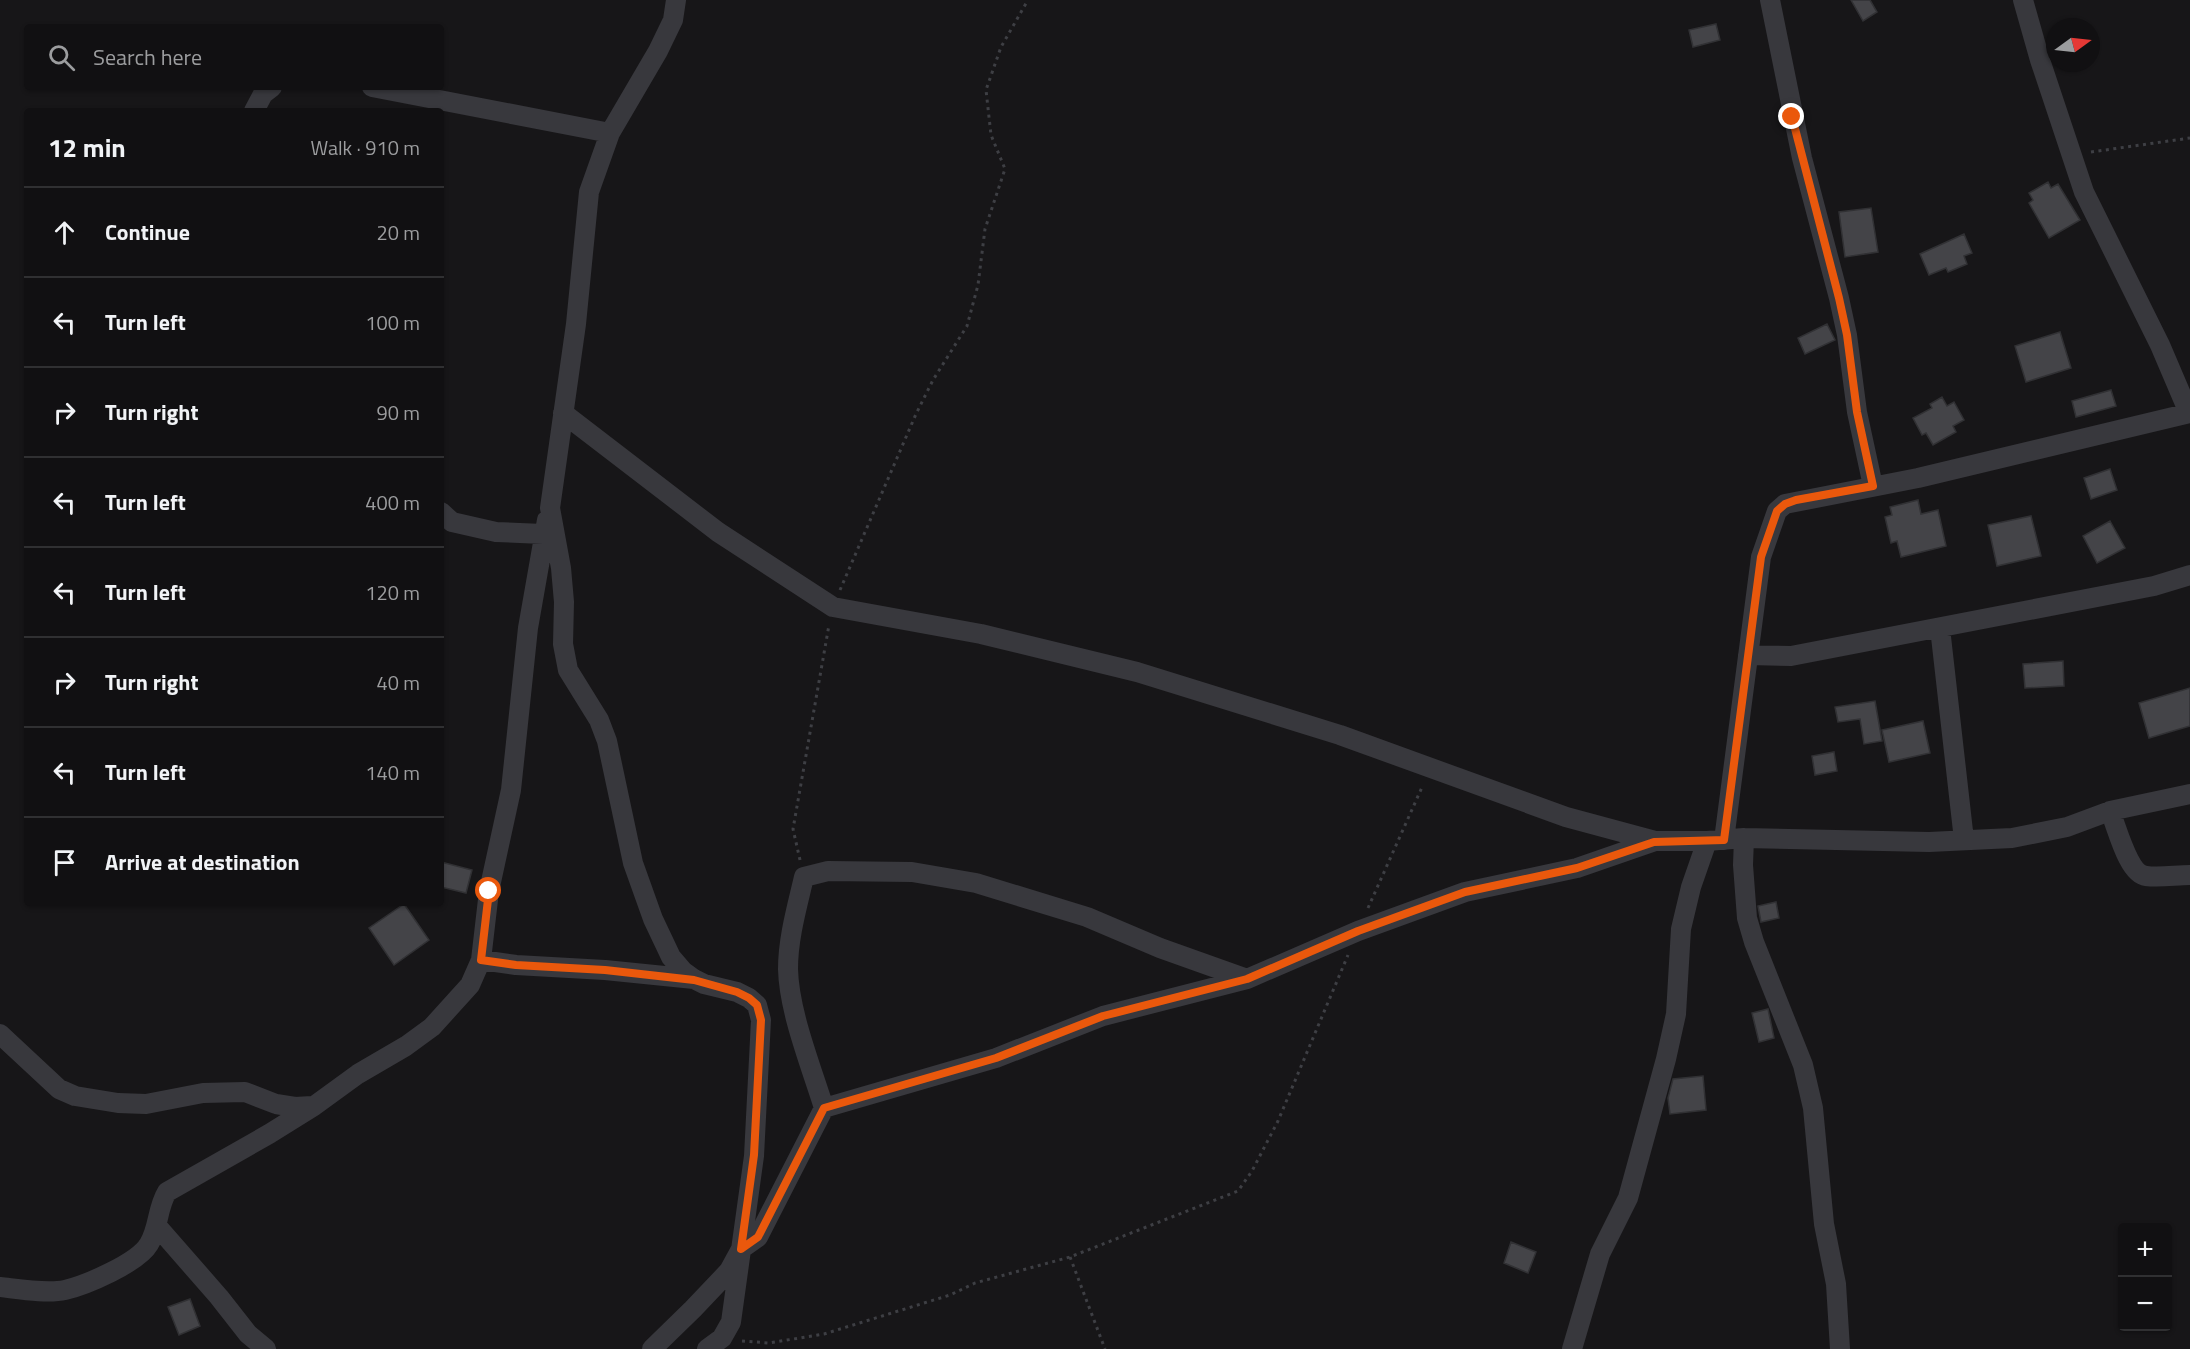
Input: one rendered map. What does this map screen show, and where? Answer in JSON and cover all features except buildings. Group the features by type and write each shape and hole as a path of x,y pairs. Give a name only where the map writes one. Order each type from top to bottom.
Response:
{"street":[{"path":"0,1287 63,1291 100,1277 138,1256 149,1245 157,1226 162,1200 167,1192 269,1134 314,1106 358,1074 406,1046 432,1027 470,985 481,960 489,891 511,790 528,628 543,534 550,508 576,324 589,192 610,133 658,51 673,20 676,0"},
{"path":"1770,0 1802,158 1847,335 1857,412 1873,486"},
{"path":"1572,1349 1600,1254 1628,1198 1666,1059 1676,1014 1681,929 1690,887 1716,840 1748,655 1761,557 1777,511 1785,504 1796,500 1873,486 2029,452 2189,413 2160,345 2084,192 2040,60 2023,0"},
{"path":"256,108 263,94 268,90"},
{"path":"388,90 610,133"},
{"path":"563,413 718,532 833,607 981,634 1137,672 1340,735 1566,817 1654,842"},
{"path":"550,508 561,568 564,602 563,644 568,670 599,720 607,741 633,863 653,919 671,957 694,980"},
{"path":"444,515 452,522 496,532 543,534"},
{"path":"1748,655 1791,656 2154,586 2190,575"},
{"path":"1940,628 1964,840"},
{"path":"824,1108 996,1058 1103,1016 1247,979 1358,931 1465,892 1577,868 1654,842 1744,838 1929,842 2012,838 2067,827 2110,811 2190,794"},
{"path":"2110,811 2130,862 2137,873 2145,876 2190,875"},
{"path":"1744,838 1743,866 1747,918 1754,942 1803,1065 1812,1108 1824,1224 1836,1284 1840,1349"},
{"path":"652,1349 729,1271 741,1249 758,1237 824,1108 795,1015 788,969 794,916 804,877 828,871 912,872 976,884 1087,916 1160,948 1247,979"},
{"path":"481,960 694,980 737,992 757,1005 761,1020 754,1155 731,1322 714,1343"},
{"path":"0,1034 59,1089 75,1096 118,1103 146,1104 203,1093 245,1092 276,1104 295,1107 314,1106"},
{"path":"157,1226 248,1334 266,1349"}],"path":[{"path":"804,877 793,829 833,607 916,414 933,380 967,326 978,285 985,229 1005,169 991,135 986,90 1001,47 1028,0"},
{"path":"2071,154 2190,138"},
{"path":"714,1343 769,1343 824,1334 950,1295 975,1283 1070,1257 1238,1191 1252,1171 1278,1121 1358,931 1431,767"},
{"path":"1070,1257 1105,1349"}],"route":[{"path":"489,891 481,960 694,980 737,992 757,1005 761,1020 754,1155 741,1249 758,1237 824,1108 996,1058 1103,1016 1247,979 1358,931 1465,892 1577,868 1654,842 1724,840 1761,557 1777,511 1785,504 1796,500 1873,486 1862,443 1847,335 1839,298 1792,117"}]}
